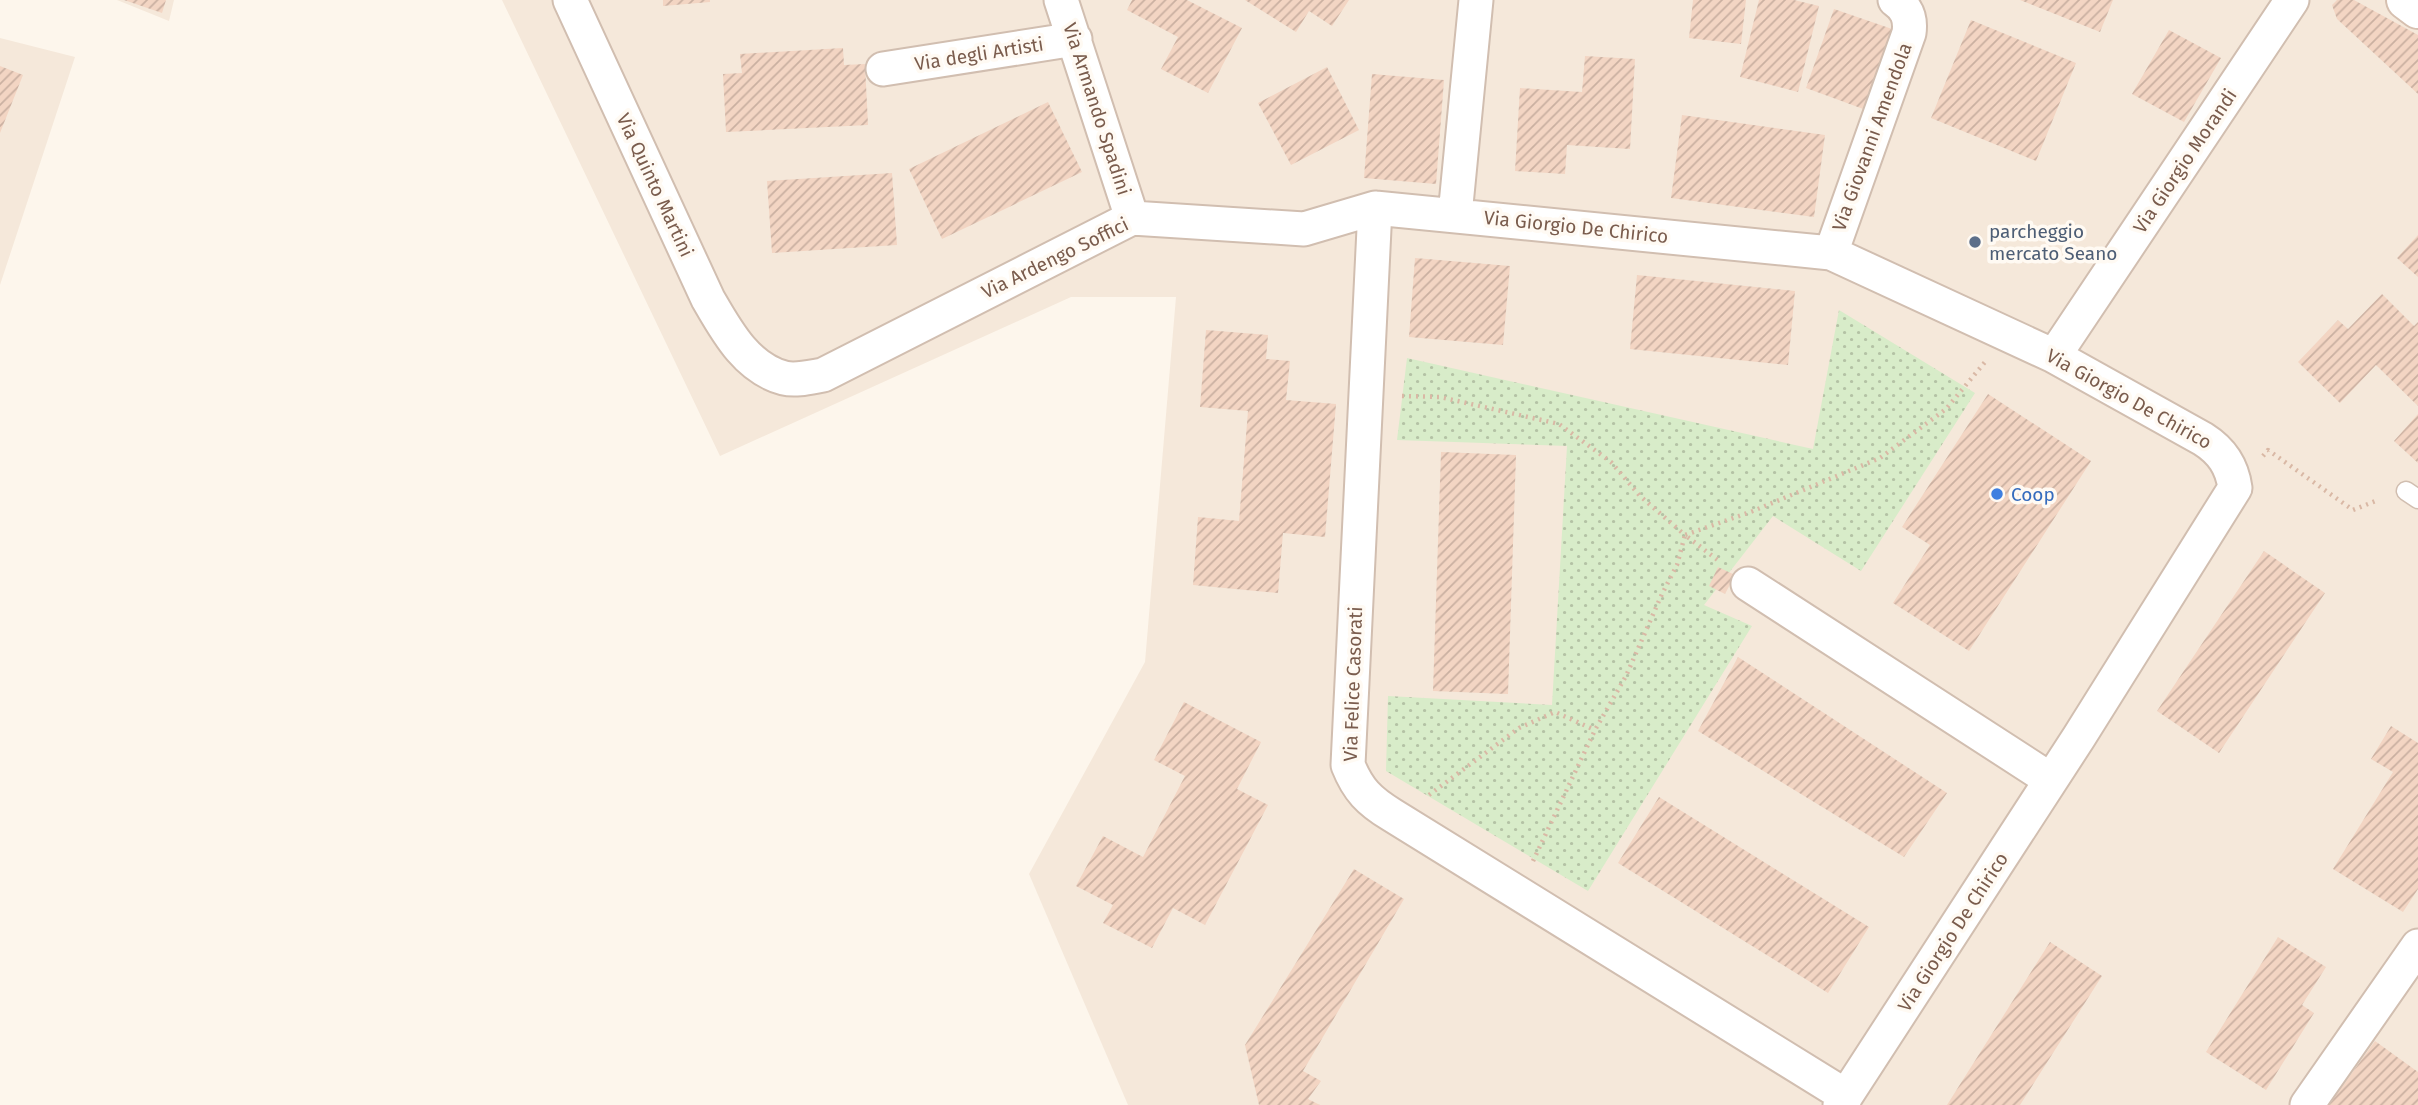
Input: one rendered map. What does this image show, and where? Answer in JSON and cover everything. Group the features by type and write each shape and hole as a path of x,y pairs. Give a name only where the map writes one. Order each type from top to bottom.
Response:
{"street":[{"name":"Via Quinto Martini","path":"570,0 708,299 727,333 753,362"},
{"name":"Via Armando Spadini","path":"1061,0 1132,218"},
{"path":"1375,208 1455,215 1476,0"},
{"name":"Via Giorgio Morandi","path":"2054,356 2292,0"},
{"path":"2406,0 2418,9"},
{"name":"Via Giovanni Amendola","path":"1831,253 1909,33 1906,6"},
{"name":"Via degli Artisti","path":"883,69 1075,39"},
{"name":"Via Ardengo Soffici","path":"753,362 784,378 822,374 1132,218 1304,229 1375,208"},
{"name":"Via Felice Casorati","path":"1375,208 1348,765 1356,785 1374,804 1397,819 1843,1101"},
{"name":"Via Giorgio De Chirico","path":"1455,215 1831,253 2054,356 2144,405 2216,447 2233,474 2235,488 2051,780 1843,1101"},
{"path":"1748,584 2051,780"},
{"path":"2307,1105 2418,946"}],"path":[{"path":"1685,535 1754,511 1880,458 1946,409 1978,373 2004,333"},
{"path":"1366,395 1440,397 1559,424 1611,462 1640,495 1685,535"},
{"path":"2235,488 2268,450 2353,510 2412,495"},
{"path":"1517,893 1595,730 1626,676 1677,565 1685,535"},
{"path":"1397,819 1519,729 1555,712 1595,730"}],"shaded area":[{"path":"117,0 174,0 169,21"},
{"path":"502,0 2418,0 2418,1105 1128,1105 1029,874 1145,662 1176,297 1071,297 720,456"},
{"path":"0,38 75,57 0,285"}],"green space":[{"path":"1839,310 1975,393 1861,571 1773,516 1704,605 1752,626 1588,891 1386,771 1388,696 1552,705 1567,446 1397,440 1407,358 1813,449"}],"building":[{"path":"124,0 166,0 162,13"},
{"path":"663,0 710,0 710,2 663,6"},
{"path":"1132,0 1187,0 1242,28 1208,93 1161,69 1178,37 1127,10"},
{"path":"1245,0 1349,0 1332,26 1309,11 1296,32"},
{"path":"1693,0 1746,0 1741,44 1689,38"},
{"path":"1759,0 1794,0 1819,6 1798,92 1740,77"},
{"path":"2020,0 2113,0 2100,32"},
{"path":"2337,0 2354,0 2418,35 2418,94 2337,19 2332,5"},
{"path":"1834,9 1895,30 1866,110 1806,88"},
{"path":"1971,20 2076,63 2036,161 1931,118"},
{"path":"2169,30 2221,58 2184,122 2132,94"},
{"path":"843,48 844,65 865,64 868,125 726,132 723,74 742,73 740,54"},
{"path":"1585,56 1635,59 1630,149 1567,145 1565,174 1515,171 1520,88 1582,92"},
{"path":"0,66 23,75 0,133"},
{"path":"1327,67 1359,130 1291,165 1258,103"},
{"path":"1372,74 1444,80 1436,184 1364,178"},
{"path":"1048,102 1082,172 942,239 909,169"},
{"path":"1682,115 1825,135 1814,217 1671,198"},
{"path":"892,173 897,245 772,253 767,181"},
{"path":"2418,235 2418,277 2397,258"},
{"path":"1415,258 1510,266 1503,345 1409,337"},
{"path":"1637,275 1795,291 1788,365 1630,349"},
{"path":"2382,294 2414,326 2418,322 2418,406 2376,365 2340,403 2298,362 2338,320 2348,329"},
{"path":"1206,330 1268,335 1266,359 1290,361 1286,400 1336,404 1325,537 1283,533 1278,593 1193,585 1198,517 1239,521 1248,411 1200,407"},
{"name":"Coop","path":"1988,394 2091,461 1969,651 1893,603 1930,545 1902,527"},
{"path":"2418,414 2418,463 2394,441"},
{"path":"1441,452 1516,455 1508,694 1433,691"},
{"path":"2264,551 2325,593 2219,753 2157,711"},
{"path":"1718,567 1735,575 1725,594 1709,586"},
{"path":"1738,657 1947,793 1904,857 1698,731"},
{"path":"1184,702 1261,742 1237,789 1268,805 1205,925 1173,908 1152,948 1103,923 1113,905 1076,886 1103,836 1143,857 1185,776 1154,760"},
{"path":"2391,726 2418,743 2418,889 2403,912 2333,869 2393,772 2371,759"},
{"path":"1659,797 1869,927 1828,993 1618,863"},
{"path":"1354,869 1404,899 1303,1071 1321,1081 1308,1099 1320,1105 1259,1105 1245,1045"},
{"path":"2278,937 2326,967 2302,1005 2314,1013 2266,1090 2206,1052"},
{"path":"2050,942 2102,976 2020,1105 1947,1105"},
{"path":"2375,1041 2418,1072 2418,1105 2329,1105"}],"place":[{"name":"parcheggio mercato Seano","path":"1975,242"},
{"name":"Coop","path":"1997,494"}]}
